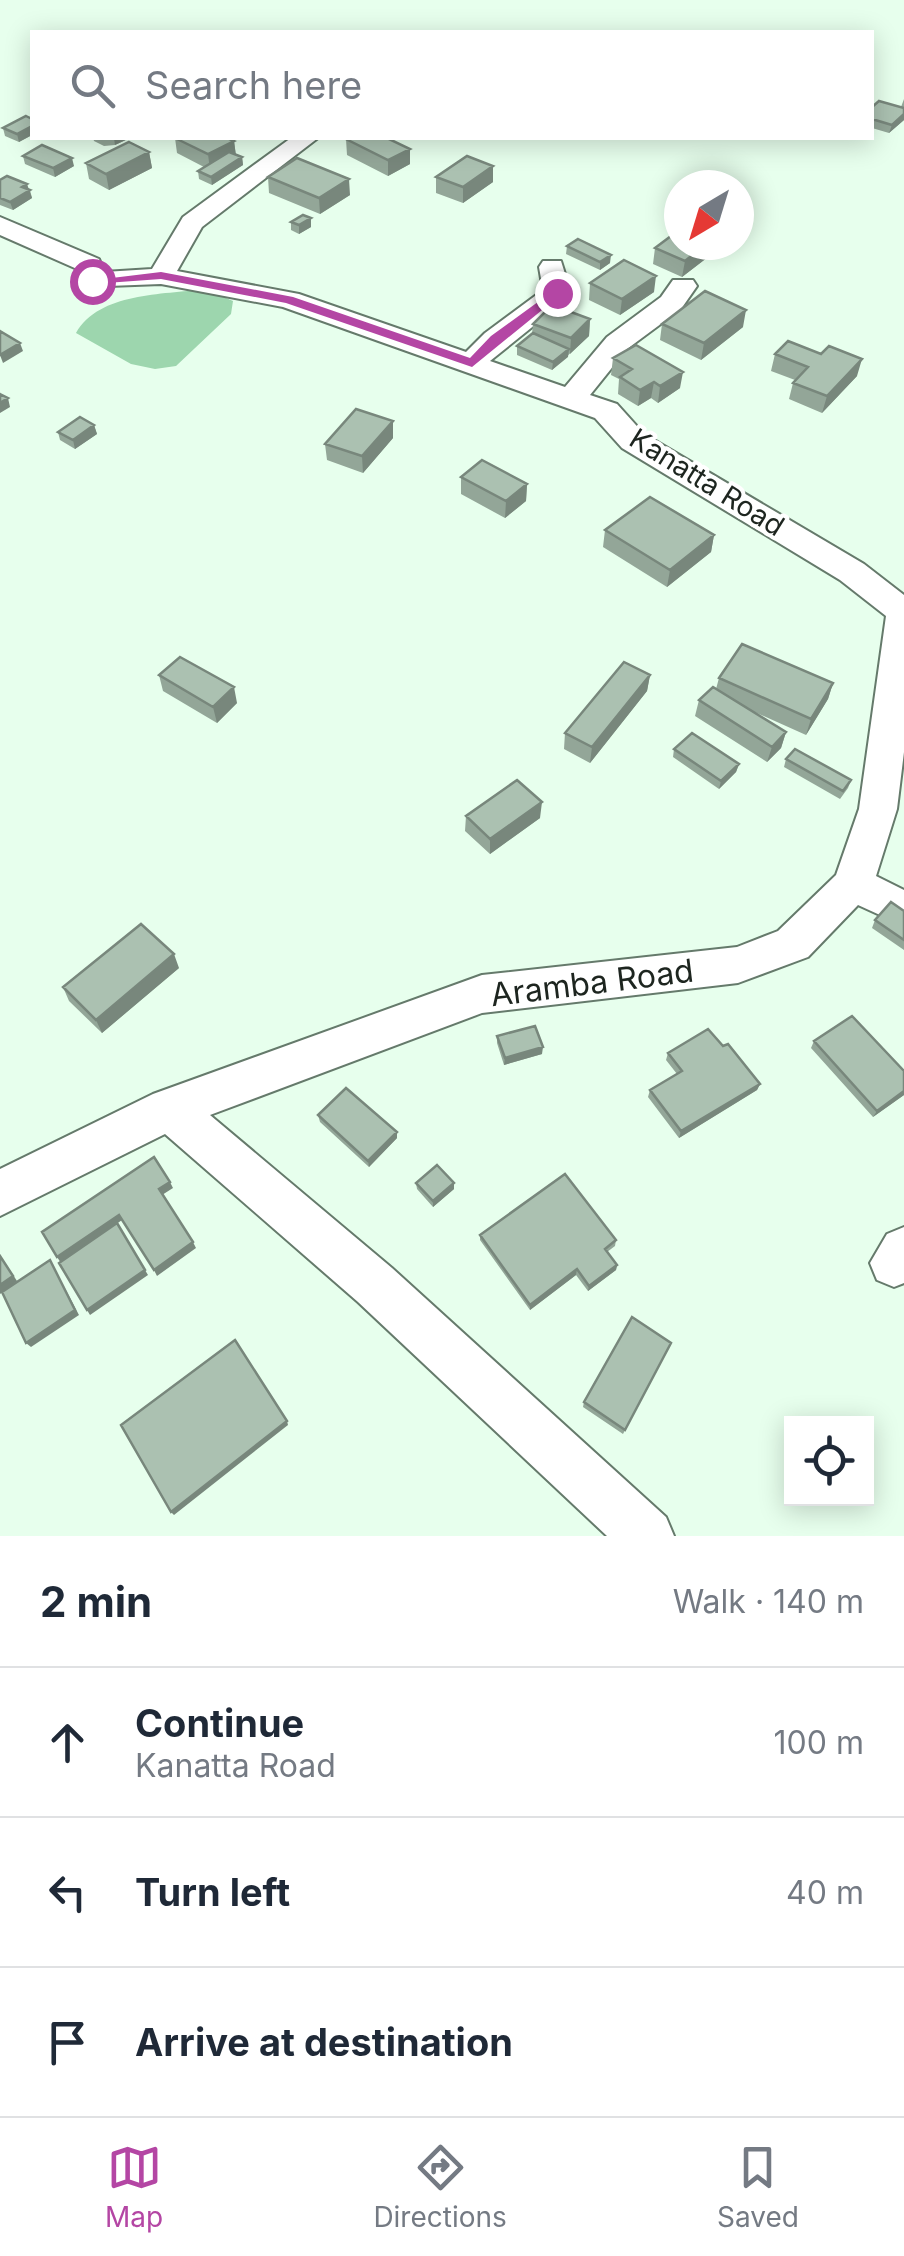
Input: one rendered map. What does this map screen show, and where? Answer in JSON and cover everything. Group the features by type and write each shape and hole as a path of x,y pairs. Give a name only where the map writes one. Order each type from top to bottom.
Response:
{"street":[{"path":"161,276 192,222 303,140"},
{"name":"Kanatta Road","path":"0,225 90,265 92,281 161,276 289,300 606,411 634,441 852,572 903,610"},
{"path":"472,363 495,339 557,293 552,267"},
{"path":"570,401 617,343 671,304 683,286"},
{"name":"Aramba Road","path":"0,1193 169,1109 482,994 738,965 793,944 853,884 878,809 903,610"},
{"path":"853,884 904,910"},
{"path":"169,1109 376,1285 647,1536"}],"green space":[{"path":"205,289 233,301 231,314 176,366 155,369 131,364 76,333 100,310 116,303"}],"building":[{"path":"879,101 904,108 904,114 892,125 874,120 874,105"},
{"path":"26,116 30,118 30,127 17,134 3,128"},
{"path":"179,140 234,141 208,154"},
{"path":"348,140 391,140 410,149 388,160"},
{"path":"129,142 149,152 106,174 86,163"},
{"path":"42,145 72,158 53,168 23,156"},
{"path":"229,152 242,157 211,177 198,171"},
{"path":"467,156 493,166 463,187 436,177"},
{"path":"297,158 349,179 319,198 268,177"},
{"path":"7,176 27,184 22,187 30,190 10,202 0,198 0,180"},
{"path":"303,215 311,218 299,225 291,222"},
{"path":"578,239 611,255 600,262 567,246"},
{"path":"624,260 656,276 622,299 590,283"},
{"path":"705,291 746,310 704,343 662,324"},
{"path":"552,305 590,319 571,338 533,324"},
{"path":"0,331 20,343 0,355"},
{"path":"533,333 569,349 553,362 517,346"},
{"path":"788,341 821,354 829,346 862,359 827,396 793,383 808,367 775,354"},
{"path":"636,345 683,372 660,386 654,382 640,390 620,377 632,369 613,358"},
{"path":"356,409 393,421 362,456 325,444"},
{"path":"80,417 94,425 73,440 58,432"},
{"path":"482,460 527,484 506,501 461,477"},
{"path":"650,497 714,535 670,570 605,530"},
{"path":"742,644 833,683 811,719 719,678"},
{"path":"180,657 234,687 213,707 159,675"},
{"path":"624,662 650,675 592,747 565,733"},
{"path":"713,687 786,732 772,747 699,700"},
{"path":"692,733 739,764 721,781 674,749"},
{"path":"795,749 851,780 843,791 786,759"},
{"path":"517,780 542,802 490,839 466,816"},
{"path":"891,902 904,911 904,940 875,920"},
{"path":"141,924 174,954 96,1020 63,987"},
{"path":"852,1016 904,1071 904,1091 877,1111 814,1041"},
{"path":"535,1026 543,1047 505,1058 497,1036"},
{"path":"708,1029 723,1046 728,1044 760,1084 681,1131 650,1090 682,1071 668,1053"},
{"path":"346,1088 397,1132 368,1161 318,1115"},
{"path":"154,1157 170,1182 159,1189 193,1242 154,1270 119,1215 57,1257 42,1232"},
{"path":"437,1165 454,1183 433,1201 416,1183"},
{"path":"565,1174 616,1240 605,1249 617,1265 589,1286 577,1269 530,1305 480,1235"},
{"path":"117,1223 145,1270 87,1310 59,1263"},
{"path":"0,1256 13,1276 0,1285"},
{"path":"50,1260 75,1310 26,1343 2,1292"},
{"path":"632,1317 671,1343 625,1430 584,1402"},
{"path":"235,1340 287,1421 171,1512 121,1425"}],"route":[{"path":"92,281 161,276 289,300 472,363 495,339 557,293"}]}
